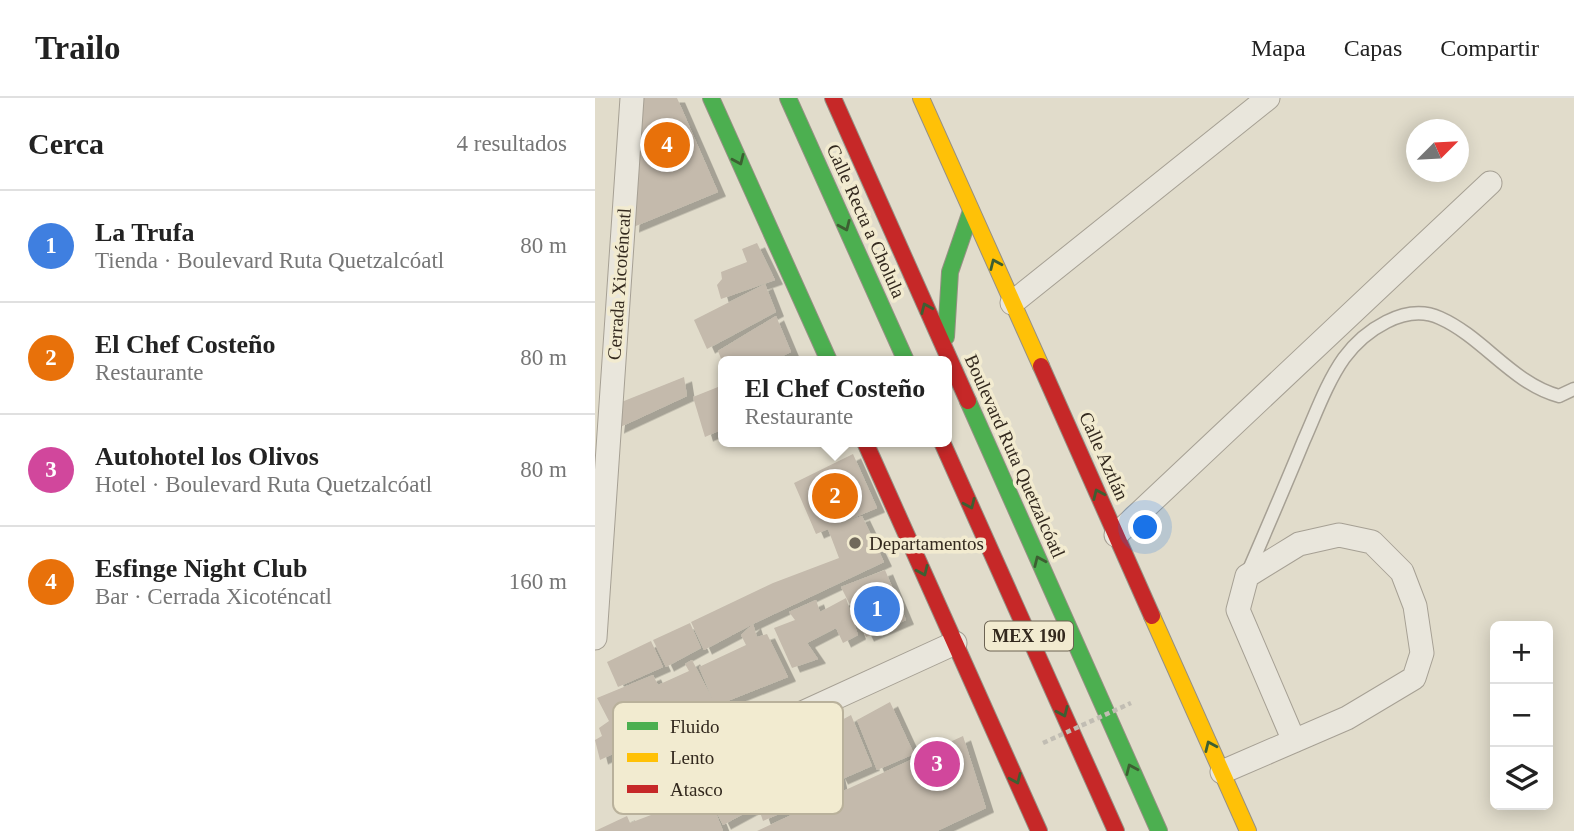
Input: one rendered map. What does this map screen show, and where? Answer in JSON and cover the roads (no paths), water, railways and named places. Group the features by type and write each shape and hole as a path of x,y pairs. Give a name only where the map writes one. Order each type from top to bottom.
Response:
{"main road":[{"path":"711,98 827,356"},
{"name":"Calle Recta a Cholula","path":"788,98 904,356"},
{"name":"Boulevard Ruta Quetzalcóatl","path":"833,98 947,355"},
{"name":"Calle Aztlán","path":"921,98 1248,831"},
{"path":"947,355 944,296 953,254 971,211"},
{"name":"Boulevard Ruta Quetzalcóatl","path":"952,366 1159,831"},
{"path":"867,447 1039,831"},
{"name":"MEX 190","path":"944,447 1117,831"}],"street":[{"name":"Cerrada Xicoténcatl","path":"595,638 600,478 632,98"},
{"path":"1012,303 1268,98"},
{"path":"1116,536 1490,183"},
{"path":"1222,772 1294,741 1347,718 1414,678 1422,653 1415,606 1402,572 1372,542 1339,535 1299,544 1247,576 1238,610 1294,741"},
{"path":"826,702 955,643"}],"lane":[{"path":"1247,576 1321,401 1344,358 1368,332 1402,314 1437,316 1465,332 1541,391 1559,396 1574,389"}],"place":[{"name":"Esfinge Night Club","path":"667,145"},
{"name":"El Chef Costeño","path":"835,496"},
{"name":"Departamentos","path":"855,543"},
{"name":"La Trufa","path":"877,609"},
{"name":"Autohotel los Olivos","path":"937,764"}]}
